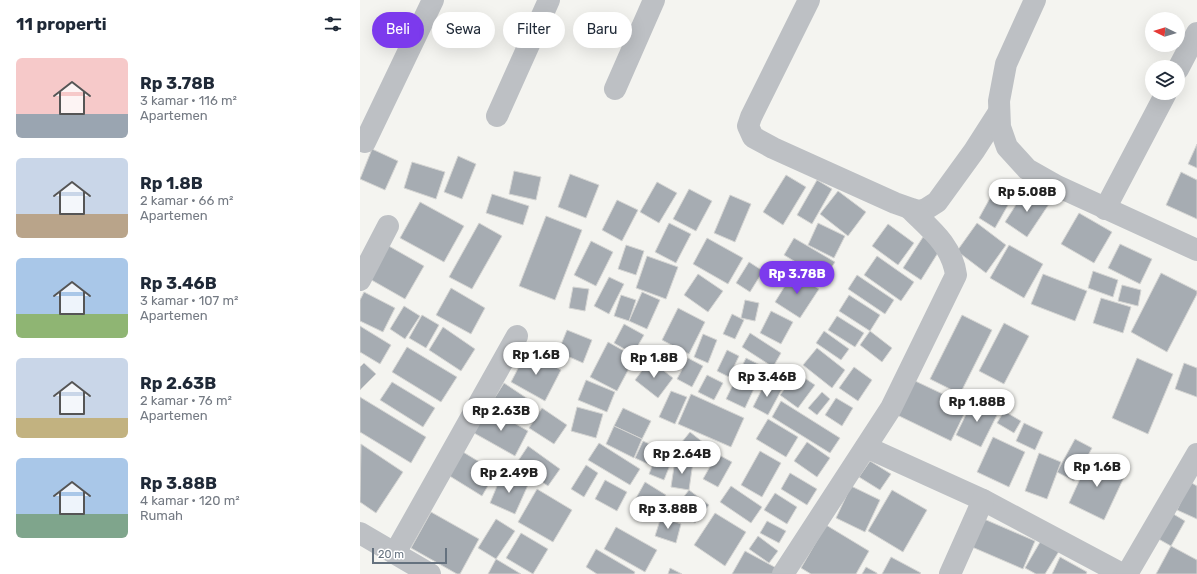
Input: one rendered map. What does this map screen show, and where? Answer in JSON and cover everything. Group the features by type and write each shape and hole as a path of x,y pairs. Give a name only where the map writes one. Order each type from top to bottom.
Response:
{"street":[{"path":"365,142 433,0"},
{"path":"497,116 549,0"},
{"path":"615,89 654,0"},
{"path":"809,0 751,117 748,126 753,137 773,148 910,209 919,210 926,209 936,202 974,151 999,112"},
{"path":"1035,0 1006,64 998,101 1000,127 1007,147 1027,169 1057,186 1197,250"},
{"path":"1183,60 1197,33"},
{"path":"1106,208 1162,100"},
{"path":"783,574 891,408 956,275 951,254 937,236 910,209"},
{"path":"360,280 388,226"},
{"path":"400,563 517,336"},
{"path":"866,447 983,500 1122,574"},
{"path":"1127,574 1197,454"},
{"path":"950,574 983,500"},
{"path":"360,533 400,563 430,574"}],"building":[{"path":"1197,144 1197,168 1188,164"},
{"path":"372,149 398,161 385,190 360,179"},
{"path":"458,156 476,164 462,199 444,192"},
{"path":"412,162 445,172 436,199 404,188"},
{"path":"514,171 541,177 536,200 509,194"},
{"path":"1181,172 1197,180 1197,219 1166,205"},
{"path":"570,174 599,185 586,218 558,207"},
{"path":"786,175 806,187 783,225 763,212"},
{"path":"817,180 832,189 812,224 797,215"},
{"path":"657,182 677,193 659,223 640,212"},
{"path":"689,189 712,201 696,231 673,219"},
{"path":"995,189 1012,198 995,228 979,218"},
{"path":"1026,189 1049,204 1027,237 1005,222"},
{"path":"838,191 866,212 848,236 820,214"},
{"path":"492,194 529,206 523,225 486,213"},
{"path":"730,195 751,204 735,242 714,233"},
{"path":"617,200 638,210 622,241 602,230"},
{"path":"420,202 464,226 444,262 400,238"},
{"path":"1079,213 1112,232 1094,263 1061,244"},
{"path":"546,216 582,230 555,300 519,286"},
{"path":"479,223 502,236 472,289 449,277"},
{"path":"669,223 691,234 676,263 655,252"},
{"path":"818,223 845,236 834,258 808,245"},
{"path":"977,223 1006,245 986,273 957,251"},
{"path":"888,224 914,243 898,265 872,246"},
{"path":"923,237 941,248 921,280 903,268"},
{"path":"707,238 743,258 728,284 693,264"},
{"path":"794,238 835,262 824,279 784,255"},
{"path":"591,241 613,252 596,286 574,275"},
{"path":"1120,244 1152,259 1140,284 1108,268"},
{"path":"387,245 424,266 405,299 368,278"},
{"path":"626,245 644,251 636,275 618,269"},
{"path":"1009,245 1043,264 1024,298 990,278"},
{"path":"647,256 678,267 666,299 636,288"},
{"path":"877,256 914,282 901,301 864,275"},
{"path":"749,262 763,271 750,292 736,283"},
{"path":"1093,271 1118,280 1113,297 1088,288"},
{"path":"793,273 819,289 800,318 775,302"},
{"path":"1161,273 1197,291 1197,294 1167,352 1131,332"},
{"path":"698,274 723,291 708,312 684,295"},
{"path":"1043,274 1087,291 1075,321 1031,304"},
{"path":"857,275 894,300 885,314 848,289"},
{"path":"609,277 624,284 609,314 594,306"},
{"path":"1122,285 1141,290 1138,306 1118,301"},
{"path":"573,287 589,289 585,311 569,308"},
{"path":"451,288 485,308 471,334 436,315"},
{"path":"364,292 395,308 383,332 360,321 360,300"},
{"path":"642,292 660,300 647,329 629,321"},
{"path":"621,295 636,300 629,321 614,316"},
{"path":"849,295 880,315 870,331 839,311"},
{"path":"1101,298 1131,307 1123,333 1093,323"},
{"path":"745,300 759,303 755,321 741,318"},
{"path":"404,306 420,316 405,339 390,329"},
{"path":"678,308 705,322 689,354 662,340"},
{"path":"771,311 793,322 781,344 760,333"},
{"path":"732,314 744,320 735,339 723,334"},
{"path":"422,315 439,325 426,348 409,338"},
{"path":"962,315 992,330 960,394 930,379"},
{"path":"837,316 864,333 855,347 828,330"},
{"path":"1004,323 1029,336 1004,384 979,371"},
{"path":"624,324 644,335 633,354 614,343"},
{"path":"360,326 391,345 380,364 360,352"},
{"path":"443,327 475,349 461,371 429,350"},
{"path":"567,330 592,340 583,363 558,352"},
{"path":"824,331 849,349 841,360 816,343"},
{"path":"870,331 892,348 882,362 860,345"},
{"path":"750,333 781,353 773,367 742,347"},
{"path":"703,334 717,340 708,363 694,357"},
{"path":"608,342 635,357 617,391 590,377"},
{"path":"407,347 457,377 441,402 392,372"},
{"path":"817,348 845,370 832,388 803,365"},
{"path":"727,350 739,356 729,377 717,371"},
{"path":"527,351 561,370 545,401 511,382"},
{"path":"688,358 703,366 692,387 677,379"},
{"path":"746,358 764,367 745,408 726,399"},
{"path":"1137,358 1173,374 1148,434 1112,418"},
{"path":"650,360 673,378 658,398 635,380"},
{"path":"364,363 376,374 360,390 360,367"},
{"path":"1184,363 1197,368 1197,397 1175,389"},
{"path":"854,367 872,380 858,401 839,388"},
{"path":"797,373 815,385 798,408 780,395"},
{"path":"707,375 723,383 714,400 698,392"},
{"path":"911,379 968,406 951,441 895,414"},
{"path":"586,380 615,392 607,412 578,400"},
{"path":"766,381 782,389 768,415 753,407"},
{"path":"392,382 435,408 423,427 380,400"},
{"path":"504,383 534,403 522,421 492,402"},
{"path":"671,391 687,397 675,424 659,417"},
{"path":"822,392 830,399 817,415 808,408"},
{"path":"691,394 744,418 731,447 678,424"},
{"path":"360,397 426,437 411,463 360,432"},
{"path":"836,398 853,408 842,426 825,415"},
{"path":"974,398 999,411 981,447 956,435"},
{"path":"781,401 840,438 830,453 772,417"},
{"path":"577,407 603,414 596,438 571,431"},
{"path":"488,408 528,431 515,456 474,433"},
{"path":"542,408 567,425 554,444 529,428"},
{"path":"623,408 651,421 642,439 614,426"},
{"path":"1004,411 1021,421 1014,433 997,423"},
{"path":"768,419 798,437 786,457 756,439"},
{"path":"1024,423 1043,432 1035,450 1016,441"},
{"path":"614,426 642,439 634,458 606,444"},
{"path":"690,432 714,451 701,467 677,448"},
{"path":"993,437 1025,452 1009,487 977,472"},
{"path":"1075,439 1092,448 1074,481 1057,472"},
{"path":"643,441 658,448 650,465 635,458"},
{"path":"807,442 830,458 817,477 794,461"},
{"path":"599,443 640,469 630,485 588,460"},
{"path":"361,444 403,472 376,513 360,502"},
{"path":"661,444 676,450 664,480 649,474"},
{"path":"528,446 560,469 548,486 516,464"},
{"path":"760,451 781,463 762,497 741,485"},
{"path":"463,452 496,472 482,496 448,475"},
{"path":"1039,453 1061,462 1047,499 1025,491"},
{"path":"717,454 732,462 718,487 703,479"},
{"path":"1090,457 1126,473 1104,520 1069,503"},
{"path":"675,460 693,462 689,490 671,487"},
{"path":"870,461 891,474 880,490 859,477"},
{"path":"586,465 598,473 584,497 571,489"},
{"path":"790,473 817,489 807,505 781,489"},
{"path":"502,474 528,485 515,514 490,503"},
{"path":"605,480 627,492 617,511 595,499"},
{"path":"645,482 666,495 656,512 635,500"},
{"path":"1190,482 1197,486 1197,519 1177,510"},
{"path":"731,486 762,507 751,523 720,502"},
{"path":"851,486 880,500 865,532 836,518"},
{"path":"537,489 572,510 553,542 518,522"},
{"path":"689,490 709,505 695,523 675,508"},
{"path":"892,490 927,510 903,552 868,531"},
{"path":"775,493 797,507 787,524 764,510"},
{"path":"431,512 479,539 460,574 457,574 411,548"},
{"path":"1170,512 1185,521 1171,546 1155,537"},
{"path":"715,513 746,532 725,566 694,545"},
{"path":"661,517 681,524 676,543 655,536"},
{"path":"496,519 515,531 496,559 478,548"},
{"path":"984,519 1035,541 1023,569 972,547"},
{"path":"767,521 786,531 779,543 760,533"},
{"path":"826,525 869,551 856,574 811,574 801,568"},
{"path":"616,527 657,550 645,572 604,549"},
{"path":"521,533 548,549 533,574 506,558"},
{"path":"758,536 778,551 769,563 749,549"},
{"path":"1043,537 1061,548 1045,574 1036,574 1025,568"},
{"path":"1171,546 1197,560 1197,574 1156,574"},
{"path":"596,549 635,572 634,574 597,574 586,567"},
{"path":"745,551 780,570 778,574 732,574"},
{"path":"891,557 921,573 882,574"},
{"path":"1060,557 1087,572 1086,574 1052,574"},
{"path":"496,559 521,574 488,574"},
{"path":"866,567 877,573 877,574 862,574"},
{"path":"670,568 682,574 668,574"}]}
